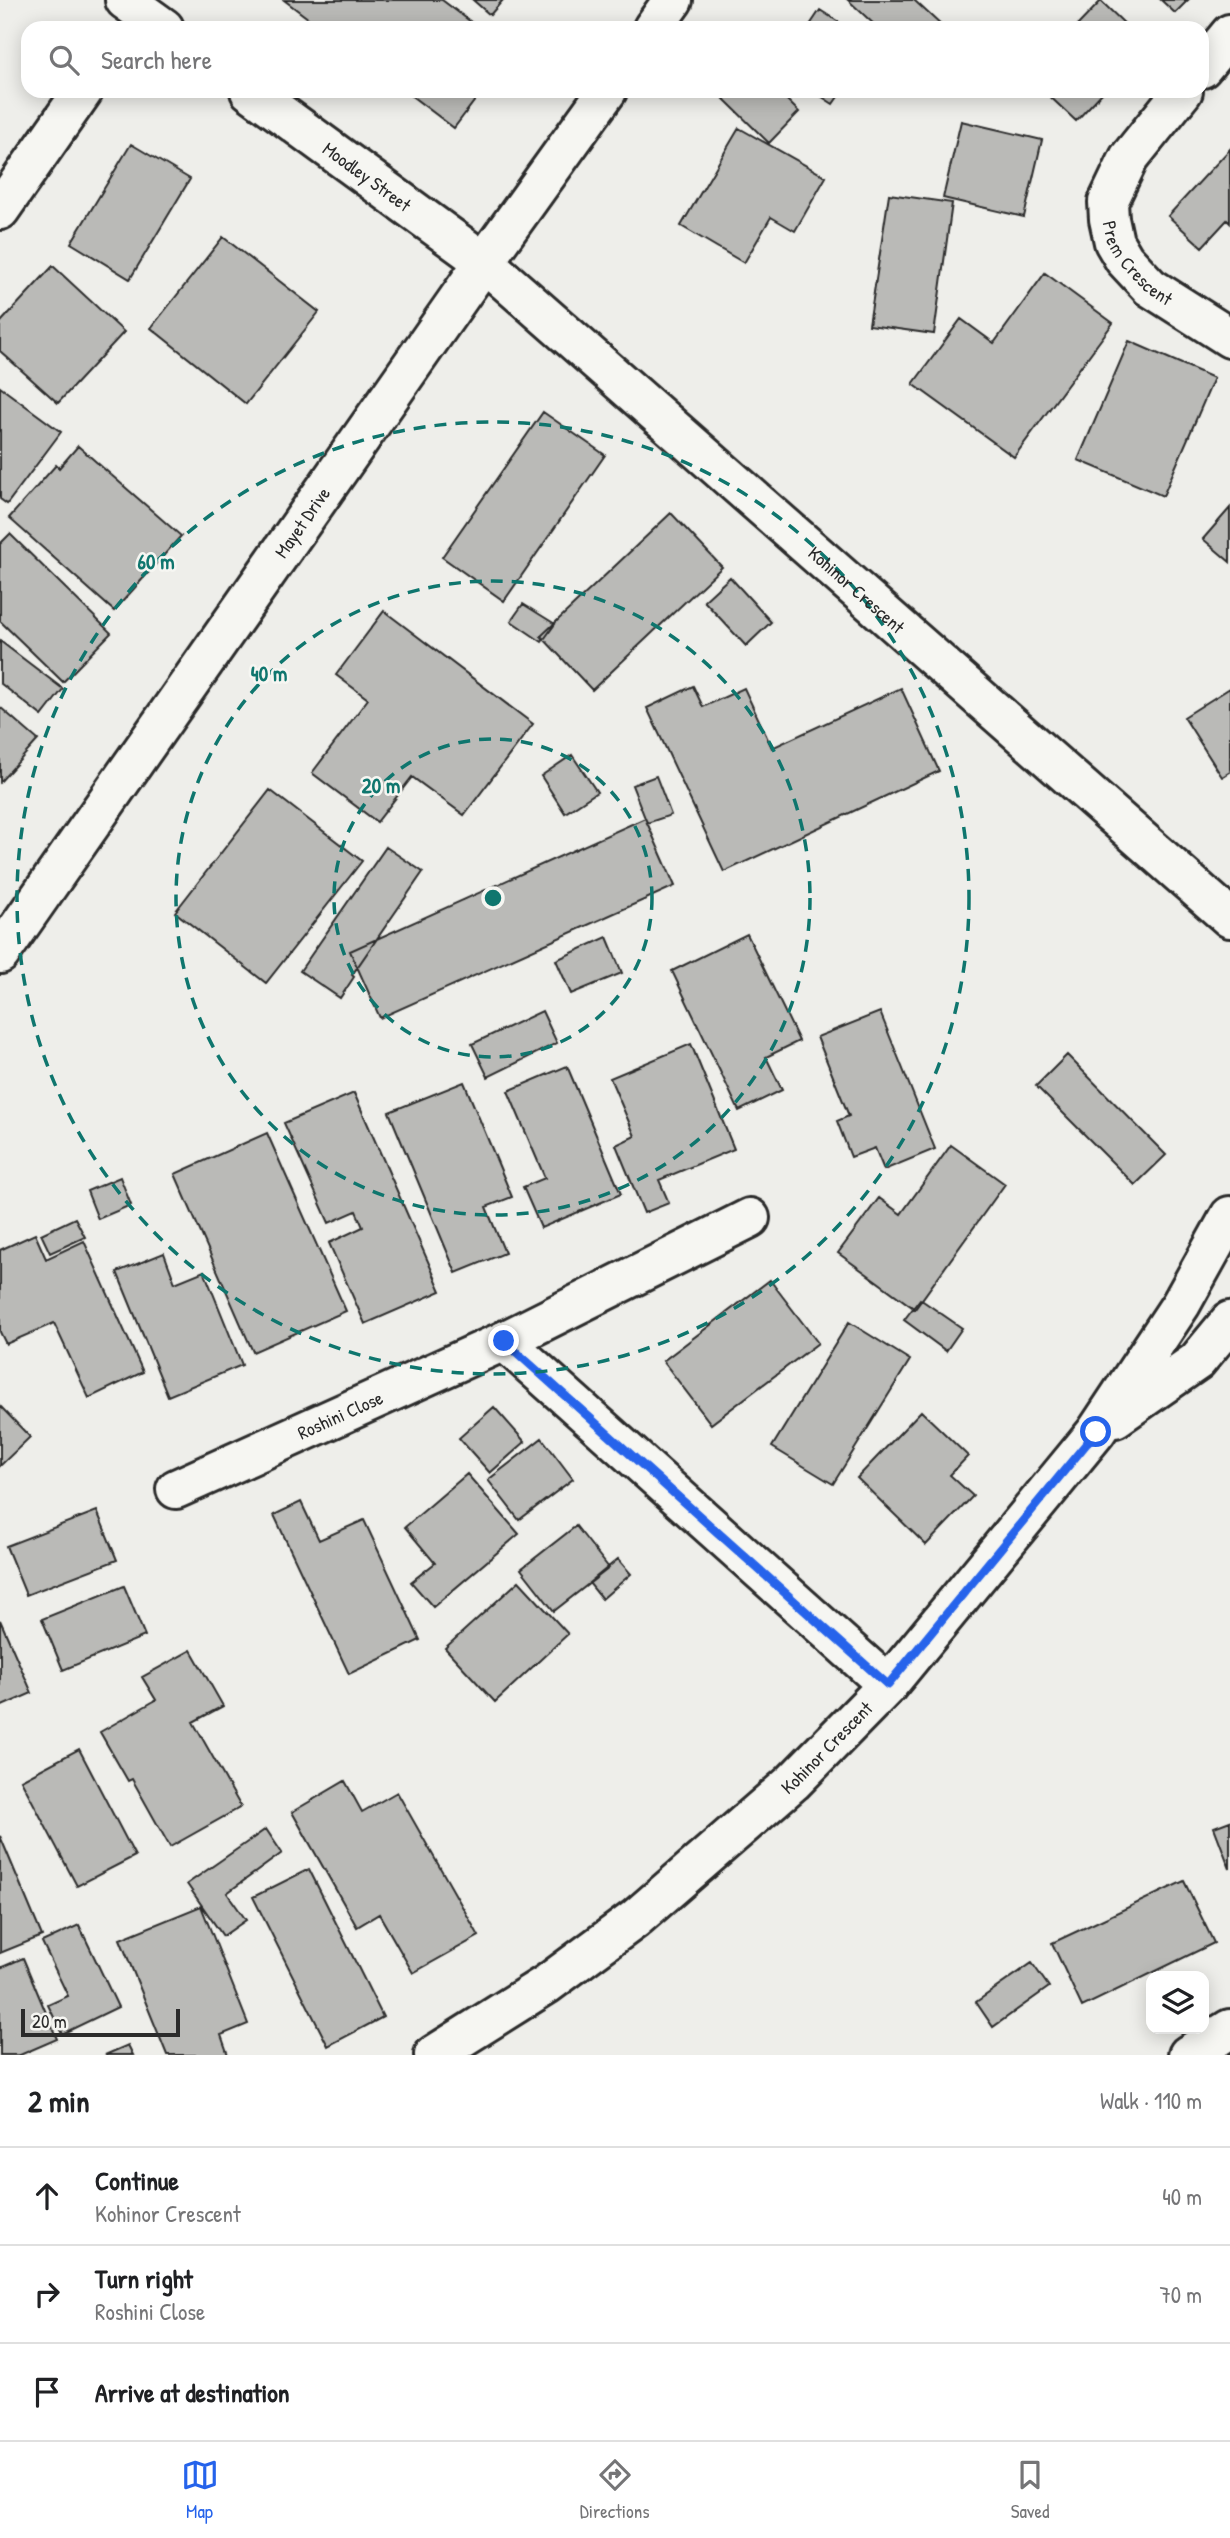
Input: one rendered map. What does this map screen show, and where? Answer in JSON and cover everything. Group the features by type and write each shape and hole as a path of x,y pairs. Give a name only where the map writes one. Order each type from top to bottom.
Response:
{"street":[{"path":"658,21 673,0"},
{"path":"1209,60 1230,34"},
{"path":"0,210 78,98"},
{"name":"Moodley Street","path":"260,98 484,262"},
{"name":"Mayet Drive","path":"0,954 484,262 602,98"},
{"name":"Prem Crescent","path":"1177,98 1129,158 1108,202 1114,242 1150,287 1230,338"},
{"name":"Kohinor Crescent","path":"484,262 1230,918"},
{"name":"Kohinor Crescent","path":"434,2055 547,1984 635,1919 793,1782 888,1685 1096,1432 1181,1304 1230,1216"},
{"name":"Roshini Close","path":"176,1489 504,1341 750,1218"},
{"path":"1096,1432 1197,1361 1230,1321"},
{"path":"504,1341 888,1685"},
{"path":"1188,2055 1230,2029"}],"building":[{"path":"284,0 442,0 470,21 312,21"},
{"path":"473,0 503,0 490,15"},
{"path":"848,0 914,0 936,21 870,21"},
{"path":"1161,0 1188,0 1175,13"},
{"path":"1101,1 1122,21 1082,21"},
{"path":"820,10 837,21 813,21"},
{"path":"414,98 477,98 454,128"},
{"path":"785,98 799,112 769,143 724,99"},
{"path":"824,98 837,98 833,104"},
{"path":"1051,98 1097,98 1076,121"},
{"path":"961,121 1042,140 1024,217 943,198"},
{"path":"739,128 826,177 795,231 771,217 744,263 681,226"},
{"path":"131,144 190,179 130,279 71,243"},
{"path":"1230,149 1230,223 1227,220 1202,247 1168,216"},
{"path":"889,194 952,203 934,334 869,325"},
{"path":"223,237 319,312 246,404 151,328"},
{"path":"53,266 124,332 58,403 0,351 0,323"},
{"path":"1045,273 1113,323 1014,457 913,384 961,319 994,343"},
{"path":"1129,341 1214,378 1163,496 1078,460"},
{"path":"0,387 61,432 7,504 0,499"},
{"path":"543,412 605,455 504,601 442,557"},
{"path":"78,446 181,536 114,611 9,518 56,465 59,468"},
{"path":"1230,508 1230,562 1203,539"},
{"path":"671,513 722,567 592,690 541,636"},
{"path":"10,534 111,633 63,682 0,621 0,544"},
{"path":"730,577 771,622 746,646 704,601"},
{"path":"523,604 555,624 542,642 511,621"},
{"path":"384,611 533,724 464,815 412,777 377,822 312,773 368,699 336,675"},
{"path":"0,641 63,689 42,716 0,683"},
{"path":"693,686 703,707 744,688 772,748 901,688 939,771 724,872 647,708"},
{"path":"1230,688 1230,772 1222,777 1184,717"},
{"path":"0,707 38,740 0,782"},
{"path":"572,755 597,792 565,813 541,776"},
{"path":"656,776 671,815 647,823 632,785"},
{"path":"270,790 362,861 266,983 175,912"},
{"path":"645,818 675,886 380,1018 350,951"},
{"path":"386,847 423,872 352,975 354,977 340,998 300,971"},
{"path":"747,934 799,1041 766,1057 782,1090 739,1111 672,971"},
{"path":"607,937 622,973 571,994 556,960"},
{"path":"542,1011 557,1043 488,1077 472,1044"},
{"path":"880,1012 935,1149 884,1170 875,1148 851,1157 837,1121 849,1116 817,1037"},
{"path":"691,1044 734,1149 659,1180 669,1203 644,1213 616,1145 635,1136 610,1078"},
{"path":"1067,1055 1166,1155 1135,1185 1036,1086"},
{"path":"567,1066 621,1194 541,1228 523,1187 545,1178 508,1091"},
{"path":"464,1082 512,1197 486,1207 505,1253 456,1273 389,1112"},
{"path":"354,1093 441,1291 365,1324 329,1243 363,1227 356,1211 329,1223 284,1123"},
{"path":"267,1133 346,1311 253,1352 175,1174"},
{"path":"951,1145 1005,1184 915,1309 838,1253 879,1198 901,1214"},
{"path":"120,1177 131,1205 98,1219 87,1191"},
{"path":"75,1218 85,1237 50,1253 41,1234"},
{"path":"35,1234 46,1259 84,1241 143,1372 89,1398 54,1323 6,1344 0,1332 0,1250"},
{"path":"164,1253 175,1283 204,1271 242,1365 168,1396 117,1272"},
{"path":"770,1280 818,1343 711,1424 663,1361"},
{"path":"920,1299 962,1328 946,1351 904,1320"},
{"path":"849,1322 910,1360 833,1484 772,1447"},
{"path":"0,1406 30,1437 0,1466"},
{"path":"494,1407 525,1442 490,1473 459,1438"},
{"path":"921,1411 968,1456 950,1475 973,1496 926,1545 857,1478"},
{"path":"542,1438 573,1479 519,1520 488,1480"},
{"path":"467,1474 519,1534 433,1607 411,1582 435,1563 405,1527"},
{"path":"301,1502 319,1540 364,1520 420,1640 349,1674 274,1515"},
{"path":"97,1511 117,1560 26,1595 6,1546"},
{"path":"576,1526 609,1568 554,1611 521,1569"},
{"path":"618,1559 631,1574 602,1599 589,1583"},
{"path":"519,1581 568,1634 495,1702 445,1648"},
{"path":"124,1586 145,1636 63,1670 42,1619"},
{"path":"0,1620 32,1693 0,1707"},
{"path":"191,1650 223,1706 193,1722 241,1807 170,1847 132,1779 128,1781 100,1732 156,1700 142,1677"},
{"path":"79,1749 135,1856 77,1886 21,1780"},
{"path":"345,1781 362,1812 397,1792 479,1936 413,1973 379,1914 357,1927 292,1812"},
{"path":"1230,1821 1230,1869 1214,1827"},
{"path":"266,1829 282,1853 227,1893 246,1920 223,1936 187,1884"},
{"path":"0,1836 42,1936 0,1953"},
{"path":"309,1869 383,2017 328,2046 253,1897"},
{"path":"1184,1881 1214,1943 1156,1971 1146,1971 1146,1976 1082,2007 1052,1943"},
{"path":"201,1906 248,2024 221,2035 228,2055 167,2055 120,1939"},
{"path":"79,1925 118,2007 62,2034 48,2005 68,1996 42,1942"},
{"path":"23,1958 57,2039 20,2055 0,2055 0,1968"},
{"path":"1032,1963 1049,1987 993,2027 976,2002"},
{"path":"128,2045 133,2055 105,2055"}],"route":[{"path":"504,1341 888,1685 1096,1432"}]}
